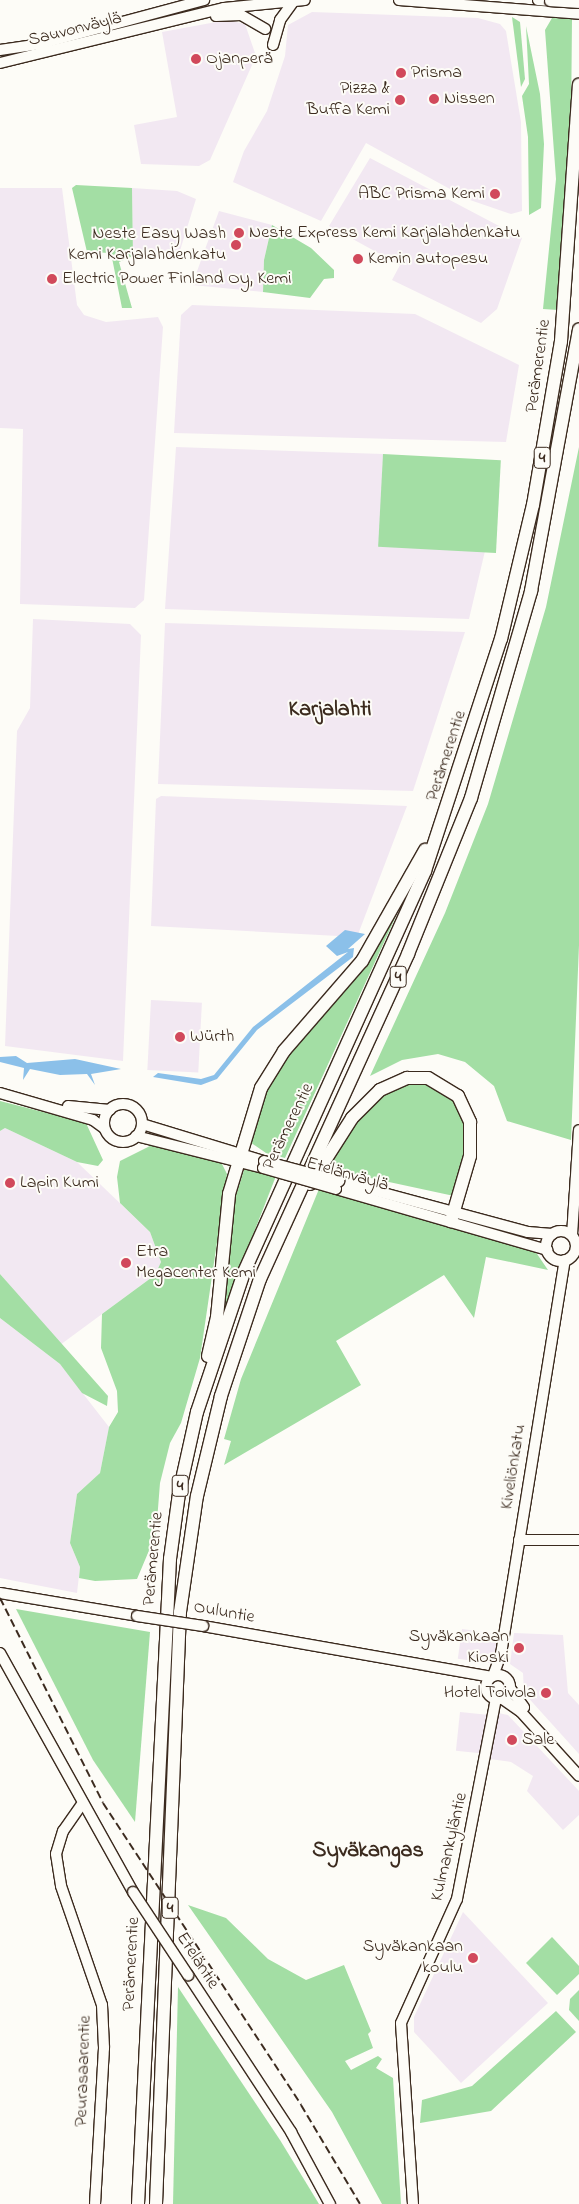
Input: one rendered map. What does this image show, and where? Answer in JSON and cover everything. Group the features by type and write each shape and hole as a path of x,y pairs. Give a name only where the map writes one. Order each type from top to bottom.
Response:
{"highway":[{"path":"579,2 579,9"},
{"name":"Perämerentie","path":"138,2204 170,1559 197,1412 269,1210 384,969 444,819 501,639 543,451 565,305 579,85"},
{"name":"Perämerentie","path":"156,2204 180,1612 197,1496 221,1396 260,1279 408,954 470,798 531,591 579,330"},
{"path":"197,1412 217,1317 238,1157 269,1074 362,961 398,904 436,825 444,819"},
{"path":"260,1279 339,1136 361,1108 398,1080 419,1076 438,1081 458,1096 468,1114 472,1142 452,1216"}],"main road":[{"name":"Sauvonväylä","path":"0,50 16,48 204,0"},
{"name":"Sauvonväylä","path":"0,63 12,62 203,14 305,0"},
{"path":"399,0 579,14"},
{"path":"538,0 579,2"},
{"path":"273,45 280,20 294,1"},
{"path":"203,14 212,17 235,14 257,21 265,29"},
{"path":"0,1093 110,1110 131,1106 142,1124 136,1136 117,1141 104,1128 23,1098"},
{"path":"104,1128 110,1110"},
{"name":"Etelänväylä","path":"142,1124 238,1157 337,1185 452,1216 528,1232 554,1233 575,1242"},
{"path":"575,1242 572,1203 579,1130"},
{"name":"Etelänväylä","path":"136,1136 238,1157"},
{"path":"549,1254 554,1233 572,1203"},
{"name":"Etelänväylä","path":"452,1216 549,1254 572,1258"},
{"name":"Kiveliönkatu","path":"492,1677 501,1654 558,1285 572,1258 575,1242"},
{"name":"Kiveliönkatu","path":"549,1254 558,1285"},
{"path":"519,1540 579,1540"},
{"name":"Ouluntie","path":"0,1593 203,1626 492,1677"},
{"name":"Eteläntie","path":"0,1653 82,1804 133,1892 291,2132 330,2204"},
{"name":"Kiveliönkatu","path":"501,1654 504,1676"},
{"name":"Ouluntie","path":"442,1668 487,1690"},
{"path":"579,1767 510,1688 504,1676 492,1677 487,1690 521,1712 579,1776"},
{"path":"498,1698 510,1688"},
{"name":"Kulmankyläntie","path":"413,2204 401,2022 457,1899 498,1698"},
{"name":"Peurasaarentie","path":"82,1804 63,1831 56,1854 61,1886 102,2005 104,2048 95,2204"}],"shaded area":[{"path":"312,12 478,18 500,24 506,31 521,122 522,211 511,214 470,200 366,143 321,221 233,182 244,151 267,111 285,56 288,25"},
{"path":"227,20 245,24 256,56 210,160 199,166 141,164 134,125 177,117 162,32"},
{"path":"370,158 522,238 497,309 481,323 392,280 400,265 329,226"},
{"path":"0,188 62,188 77,305 84,315 106,322 158,317 163,327 144,600 135,608 20,604 23,429 0,428"},
{"path":"132,188 177,191 196,199 178,257 133,256"},
{"path":"219,211 272,225 264,260 263,292 192,285"},
{"path":"192,305 415,314 519,365 506,442 174,433 181,315"},
{"path":"176,447 383,454 381,546 485,551 469,619 165,609"},
{"path":"33,619 130,624 141,635 123,1061 5,1046 17,731 30,708"},
{"path":"165,623 465,632 413,791 158,784"},
{"path":"161,796 407,806 357,937 151,926 156,799"},
{"path":"151,1000 202,1003 198,1073 147,1070"},
{"path":"5,1128 77,1162 150,1232 161,1262 155,1275 60,1345 0,1274 0,1131"},
{"path":"0,1318 60,1364 109,1427 100,1473 77,1494 70,1543 80,1567 77,1593 0,1578"},
{"path":"462,1629 498,1634 493,1664 458,1659"},
{"path":"514,1633 563,1635 568,1693 579,1705 579,1754 524,1693 523,1673 510,1664"},
{"path":"460,1712 487,1715 483,1754 456,1751"},
{"path":"498,1713 508,1715 579,1791 579,1815 563,1830 527,1791 533,1776 511,1762 490,1759"},
{"name":"Syväkankaan koulu","path":"463,1912 548,2003 461,2083 414,2032 414,2017"}],"green space":[{"path":"512,17 520,22 525,79 521,87"},
{"path":"552,18 572,19 571,126 558,310 543,309 556,179 545,30"},
{"path":"526,26 540,94 544,144 541,208 529,215 528,137 522,96 529,84"},
{"path":"76,185 132,188 133,256 119,262 132,308 122,308 111,253 87,252 72,188"},
{"path":"272,225 311,248 334,270 334,278 324,279 310,298 263,292 264,260"},
{"path":"579,447 579,945 571,1140 507,1121 494,1086 465,1062 438,1054 402,1060 370,1076 445,913 488,804 546,607"},
{"path":"383,454 501,460 496,553 378,547"},
{"path":"397,914 285,1158 266,1153 250,1142 264,1093 280,1065 364,966"},
{"path":"422,1082 444,1089 462,1112 467,1143 454,1196 324,1168 350,1128 382,1095 404,1084"},
{"path":"0,1101 86,1123 103,1160 98,1166 77,1162 5,1128 0,1131"},
{"path":"156,1143 220,1160 227,1174 200,1358 181,1423 170,1443 160,1483 156,1534 137,1579 95,1581 79,1578 80,1567 70,1543 77,1494 100,1473 109,1427 118,1412 117,1391 101,1348 102,1314 155,1275 161,1262 150,1232 120,1203 117,1177 120,1161"},
{"path":"245,1167 276,1176 219,1322 229,1217"},
{"path":"319,1189 535,1251 548,1270 486,1257 474,1318 444,1275 336,1341 361,1385 224,1465 231,1441 224,1439 241,1379"},
{"path":"0,1274 108,1396 107,1406 82,1393 60,1364 0,1318"},
{"path":"16,1609 150,1632 135,1822 93,1760"},
{"path":"188,1905 226,1918 268,1959 306,1980 344,1965 371,2031 368,2034 373,2048 345,2061 351,2070 378,2056 382,2059 376,2068 393,2078 401,2204 382,2204 332,2112"},
{"path":"552,1937 579,1966 579,1974 557,1995 526,1963"},
{"path":"178,1987 280,2140 319,2204 173,2204"},
{"path":"579,1990 579,2021 569,2010 570,1999"},
{"path":"556,2011 576,2032 491,2111 420,2123 422,2100 472,2086"}],"water":[{"path":"345,930 365,934 348,949 354,948 353,957 257,1030 217,1079 201,1085 153,1077 158,1073 201,1079 214,1075 253,1027 348,952 337,956 326,946"},
{"path":"16,1056 27,1063 75,1059 121,1069 91,1074 95,1085 87,1074 60,1075 30,1069 23,1080 24,1068 0,1062 0,1057"}],"railway":[{"path":"0,1598 103,1803 301,2105 360,2204"}],"place":[{"name":"Ojanperä","path":"196,59"},
{"name":"Prisma","path":"401,73"},
{"name":"Nissen","path":"434,99"},
{"name":"Pizza & Buffa Kemi","path":"400,100"},
{"name":"ABC Prisma Kemi","path":"495,194"},
{"name":"Neste Express Kemi Karjalahdenkatu","path":"239,233"},
{"name":"Neste Easy Wash Kemi Karjalahdenkatu","path":"236,245"},
{"name":"Kemin autopesu","path":"358,259"},
{"name":"Electric Power Finland Oy, Kemi","path":"52,279"},
{"name":"Würth","path":"180,1037"},
{"name":"Lapin Kumi","path":"10,1183"},
{"name":"Etra Megacenter Kemi","path":"126,1263"},
{"name":"Syväkankaan Kioski","path":"519,1648"},
{"name":"Hotel Toivola","path":"546,1693"},
{"name":"Sale","path":"512,1740"},
{"name":"Syväkankaan koulu","path":"473,1958"}],"district":[{"name":"Karjalahti","path":"330,711"},
{"name":"Syväkangas","path":"368,1852"}]}
